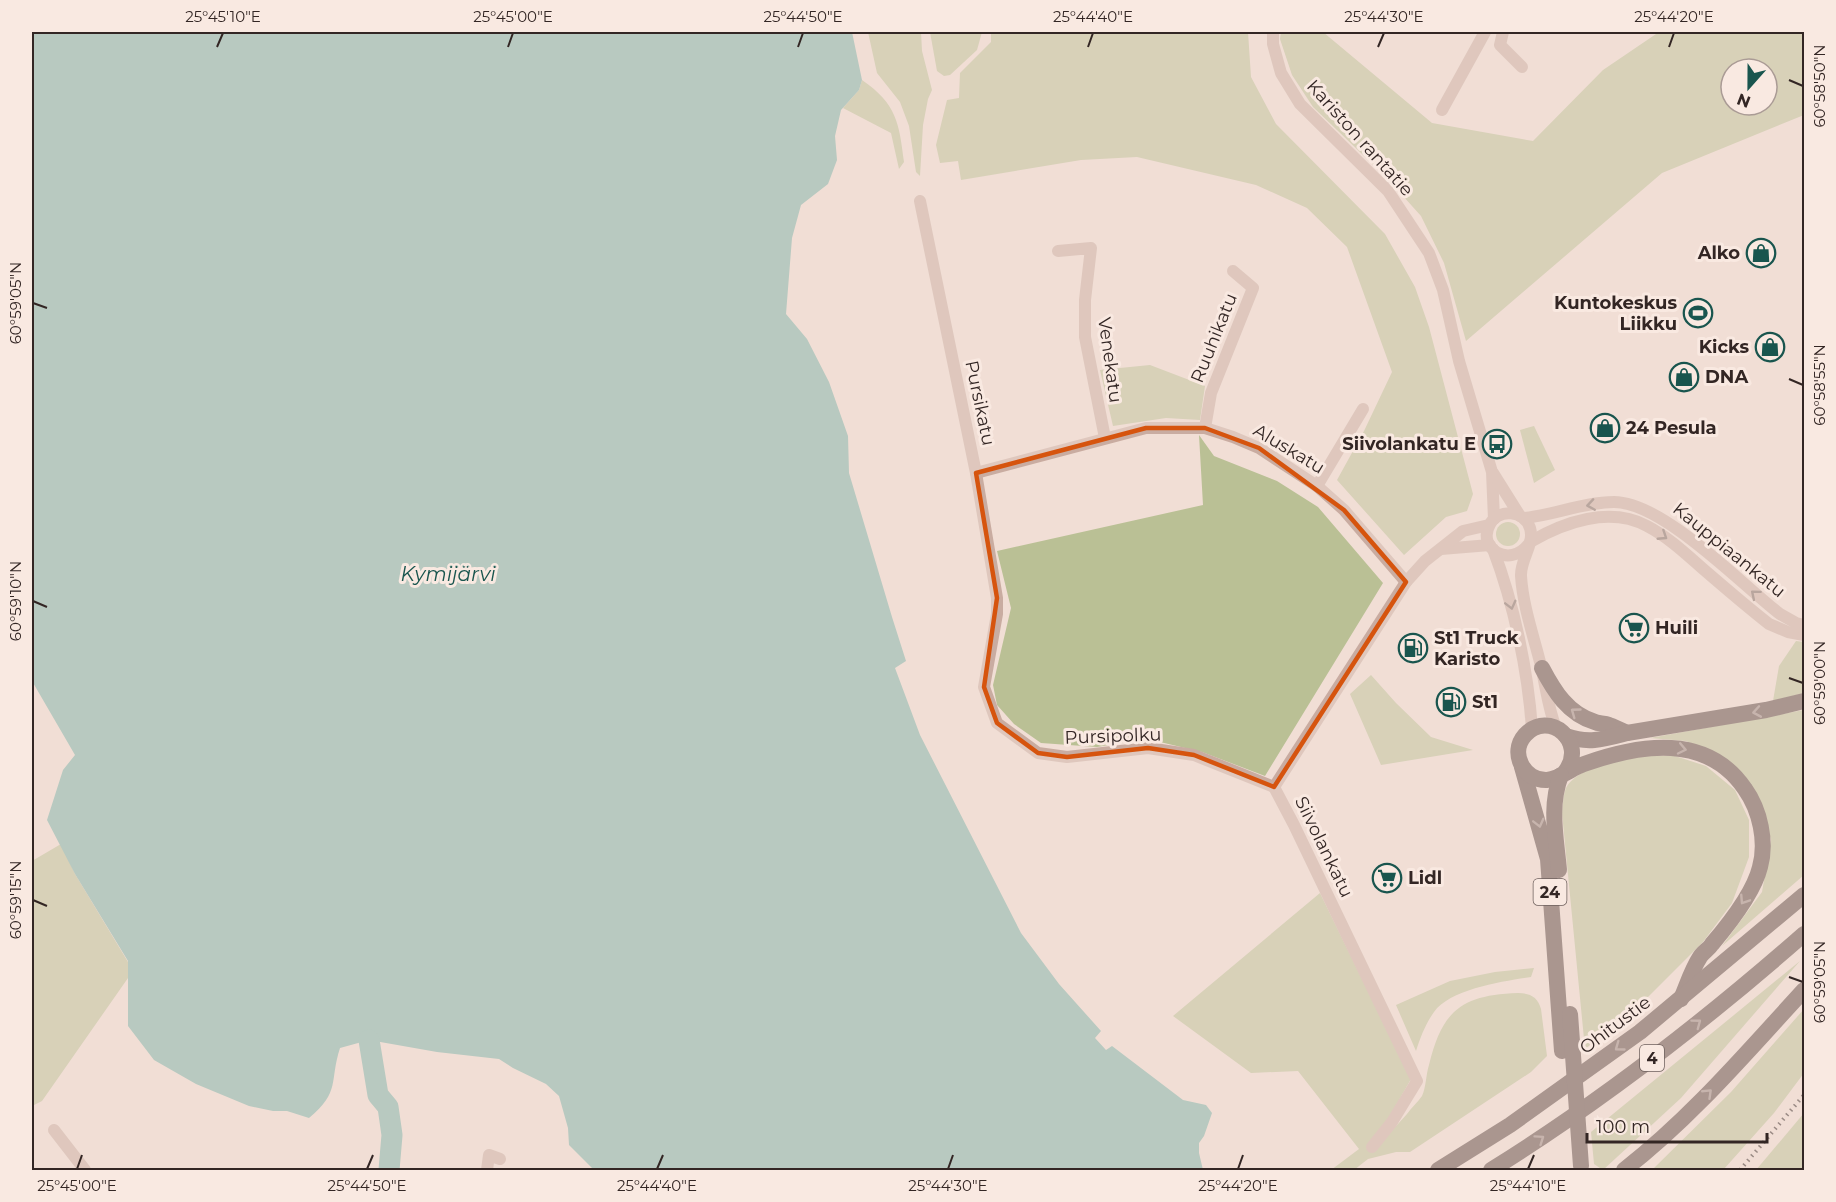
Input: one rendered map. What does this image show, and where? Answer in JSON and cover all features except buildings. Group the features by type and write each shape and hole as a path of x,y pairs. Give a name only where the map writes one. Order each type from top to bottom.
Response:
{"highway":[{"path":"1542,668 1554,691 1569,708 1583,718 1608,724 1627,733"},
{"path":"1532,729 1544,726 1582,741 1606,739 1627,733 1743,714 1804,701"},
{"name":"24","path":"1532,729 1522,739 1519,746 1519,760 1548,859 1577,1169"},
{"name":"24","path":"1561,732 1572,747 1572,761 1555,790 1553,813 1564,1018"},
{"path":"1522,766 1526,772 1538,779 1550,780 1624,751 1647,747 1672,747 1697,752 1719,762 1737,777 1758,815 1763,840 1760,867 1750,890 1734,916 1711,946 1700,956 1681,999"},
{"name":"Ohitustie","path":"1438,1170 1510,1125 1640,1032 1804,895"},
{"name":"4","path":"1491,1170 1611,1090 1718,1008 1804,934"},
{"path":"1630,1168 1725,1076 1804,990"}],"street":[{"name":"Kariston rantatie","path":"1273,32 1273,44 1281,72 1300,104 1388,191 1429,253 1443,290 1459,361 1492,472 1522,517"},
{"path":"1442,110 1485,32"},
{"path":"1503,32 1500,45 1522,67"},
{"name":"Pursikatu","path":"921,201 976,473 997,598 997,614"},
{"name":"Venekatu","path":"1058,251 1091,248 1085,300 1085,337 1105,438"},
{"name":"Ruuhikatu","path":"1205,428 1211,393 1253,288 1233,272"},
{"path":"1317,486 1363,409"},
{"name":"Aluskatu","path":"976,473 1146,428 1205,428 1259,448 1317,486 1344,510 1406,582"},
{"name":"Kariston rantatie","path":"1491,522 1492,472"},
{"name":"Kauppiaankatu","path":"1522,517 1549,515 1589,504 1617,502 1650,512 1679,529 1780,614 1804,625"},
{"path":"1532,729 1512,613 1504,578 1487,532 1491,522 1506,513 1522,517 1531,529 1520,575 1542,668 1549,711 1561,732"},
{"name":"Kauppiaankatu","path":"1529,544 1550,531 1588,518 1613,516 1645,525 1671,540 1769,624 1788,632 1804,635"},
{"name":"Siivolankatu","path":"1372,1147 1392,1122 1417,1081 1274,787 1406,582 1425,561 1463,531 1491,522"},
{"path":"1440,550 1491,547 1498,554 1512,556 1519,554 1529,544"},
{"name":"Pursipolku","path":"997,614 984,687 997,723 1038,753 1067,757 1148,748 1194,755 1274,787"},
{"path":"54,1130 86,1170"},
{"path":"487,1170 489,1155 500,1159"}],"highlighted area":[{"path":"1146,428 1205,428 1259,448 1344,510 1406,582 1274,787 1194,755 1148,748 1067,757 1038,753 997,723 984,687 997,598 976,473"}],"green space":[{"path":"868,32 921,32 922,51 932,90 923,125 920,176 916,172 909,126 900,102 877,73"},
{"path":"930,32 982,32 977,50 950,75 944,76 937,71"},
{"path":"991,32 1248,32 1251,77 1276,124 1385,234 1415,287 1429,327 1473,494 1467,511 1446,517 1404,555 1337,480 1364,431 1392,372 1347,247 1307,208 1256,185 1137,157 1081,160 961,180 958,161 940,163 936,145 947,100 959,98 960,73 991,42"},
{"path":"1281,32 1323,32 1432,123 1533,141 1603,70 1659,32 1804,32 1804,115 1662,173 1466,341 1444,263 1421,216 1385,176 1313,107 1292,75 1280,39"},
{"path":"862,80 883,97 894,115 898,125 904,162 899,169 891,133 843,108 859,90"},
{"path":"1150,365 1205,386 1200,420 1166,418 1113,426 1100,370"},
{"path":"1534,426 1555,470 1534,483 1520,430"},
{"path":"1199,435 1214,456 1277,481 1318,507 1383,583 1265,776 1202,752 1160,742 1125,742 1097,747 1041,743 1014,724 997,705 993,685 1011,608 997,551 1203,505"},
{"path":"1508,522 1517,525 1520,534 1517,543 1508,546 1499,543 1496,534 1499,525"},
{"path":"1796,641 1804,642 1804,693 1773,701 1779,666"},
{"path":"1371,675 1431,737 1473,750 1381,765 1350,694"},
{"path":"1804,710 1804,875 1722,946 1762,892 1771,840 1761,802 1744,775 1717,754 1686,741 1650,738"},
{"path":"1635,755 1675,756 1706,766 1735,790 1749,820 1749,857 1732,903 1703,942 1641,1004 1585,1049 1562,813 1564,797 1566,788 1578,776 1597,766"},
{"path":"61,844 75,874 128,962 128,978 42,1101 32,1106 32,861"},
{"path":"1320,893 1411,1079 1387,1121 1373,1152 1422,1096 1440,1031 1448,1019 1468,1002 1498,994 1522,993 1533,996 1541,1009 1547,1056 1531,1072 1410,1152 1396,1152 1368,1159 1354,1170 1331,1170 1359,1149 1298,1071 1251,1073 1173,1016"},
{"path":"1800,961 1681,1098 1603,1170 1594,1164 1591,1132"},
{"path":"1534,968 1531,977 1478,987 1452,997 1442,1004 1428,1021 1416,1051 1396,1005 1450,981 1495,972"},
{"path":"1804,1009 1804,1073 1774,1113 1724,1169 1652,1170 1731,1092"},
{"path":"1804,1113 1804,1170 1756,1170"}],"water":[{"name":"Kymijärvi","path":"32,32 852,32 862,80 859,90 841,110 835,136 837,160 828,184 801,205 792,238 786,314 807,339 829,382 848,436 849,473 906,661 895,668 920,735 1021,933 1059,984 1101,1031 1095,1038 1106,1050 1112,1046 1183,1100 1206,1105 1212,1113 1204,1136 1199,1143 1203,1170 594,1170 569,1145 568,1128 559,1096 546,1084 499,1059 437,1052 369,1040 340,1048 330,1093 319,1109 309,1118 287,1111 273,1111 249,1106 196,1084 154,1060 128,1026 128,961 75,874 47,820 63,770 75,755 32,681"}],"waterway":[{"path":"369,1040 378,1095 388,1107 392,1135 389,1170"}],"railway":[{"path":"1740,1170 1804,1095"}],"place":[{"name":"Alko","path":"1761,253"},
{"name":"Kuntokeskus Liikku","path":"1698,313"},
{"name":"Kicks","path":"1770,347"},
{"name":"DNA","path":"1684,377"},
{"name":"24 Pesula","path":"1605,428"},
{"name":"Siivolankatu E","path":"1497,444"},
{"name":"Huili","path":"1634,628"},
{"name":"St1 Truck Karisto","path":"1413,648"},
{"name":"St1","path":"1451,702"},
{"name":"Lidl","path":"1387,878"}]}
